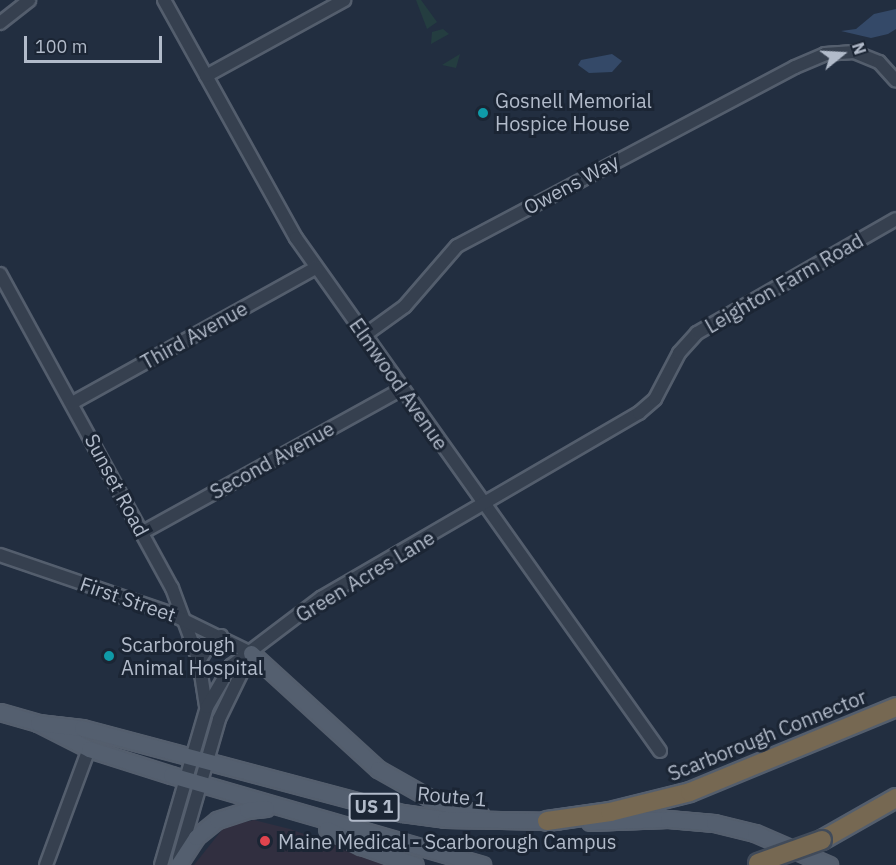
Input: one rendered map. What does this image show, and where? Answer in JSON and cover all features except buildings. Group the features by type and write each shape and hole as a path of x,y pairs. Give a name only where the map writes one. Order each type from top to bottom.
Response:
{"highway":[{"name":"Scarborough Connector","path":"547,821 610,812 690,792 896,707"},
{"path":"754,864 822,840 896,798"}],"main road":[{"path":"251,653 351,748 397,782 451,806 513,822"},
{"name":"Route 1","path":"0,712 38,723 82,728 198,761 402,813 513,822 668,819 714,823 776,841 829,865"},
{"name":"Route 1","path":"38,723 89,749 278,809 482,865"},
{"path":"177,865 196,837 217,820 247,810 278,809"},
{"path":"306,817 361,846 415,865"}],"street":[{"path":"0,23 29,0"},
{"name":"Elmwood Avenue","path":"164,0 285,221 316,268 660,751"},
{"path":"206,76 344,0"},
{"name":"Owens Way","path":"365,335 405,306 457,246 795,67 825,54 854,52 879,62 896,81"},
{"name":"Leighton Farm Road","path":"484,505 644,410 655,399 679,353 697,333 896,219"},
{"name":"Third Avenue","path":"72,403 316,268"},
{"name":"Sunset Road","path":"0,274 143,532 185,620 199,661 207,707"},
{"name":"Second Avenue","path":"143,532 402,389"},
{"name":"Green Acres Lane","path":"193,781 207,707 225,674 321,598 484,505"},
{"name":"First Street","path":"0,555 185,620 251,653"},
{"path":"199,661 209,645 221,636"},
{"name":"Green Acres Lane","path":"198,761 251,653"},
{"path":"46,865 89,749"},
{"path":"161,865 193,781"},
{"path":"177,865 193,781"}],"shaded area":[{"name":"Maine Medical - Scarborough Campus","path":"254,820 290,829 391,865 194,865 225,826"}],"green space":[{"path":"416,0 421,0 437,22 427,29"},
{"path":"443,29 449,34 431,44 432,32"},
{"path":"460,54 456,68 442,65"}],"water":[{"path":"896,9 896,29 888,34 871,38 841,31 856,29 874,14"},
{"path":"612,54 622,61 612,72 589,73 578,65 581,60"}],"place":[{"name":"Gosnell Memorial Hospice House","path":"483,113"},
{"name":"Scarborough Animal Hospital","path":"109,656"},
{"name":"Maine Medical - Scarborough Campus","path":"265,841"}]}
